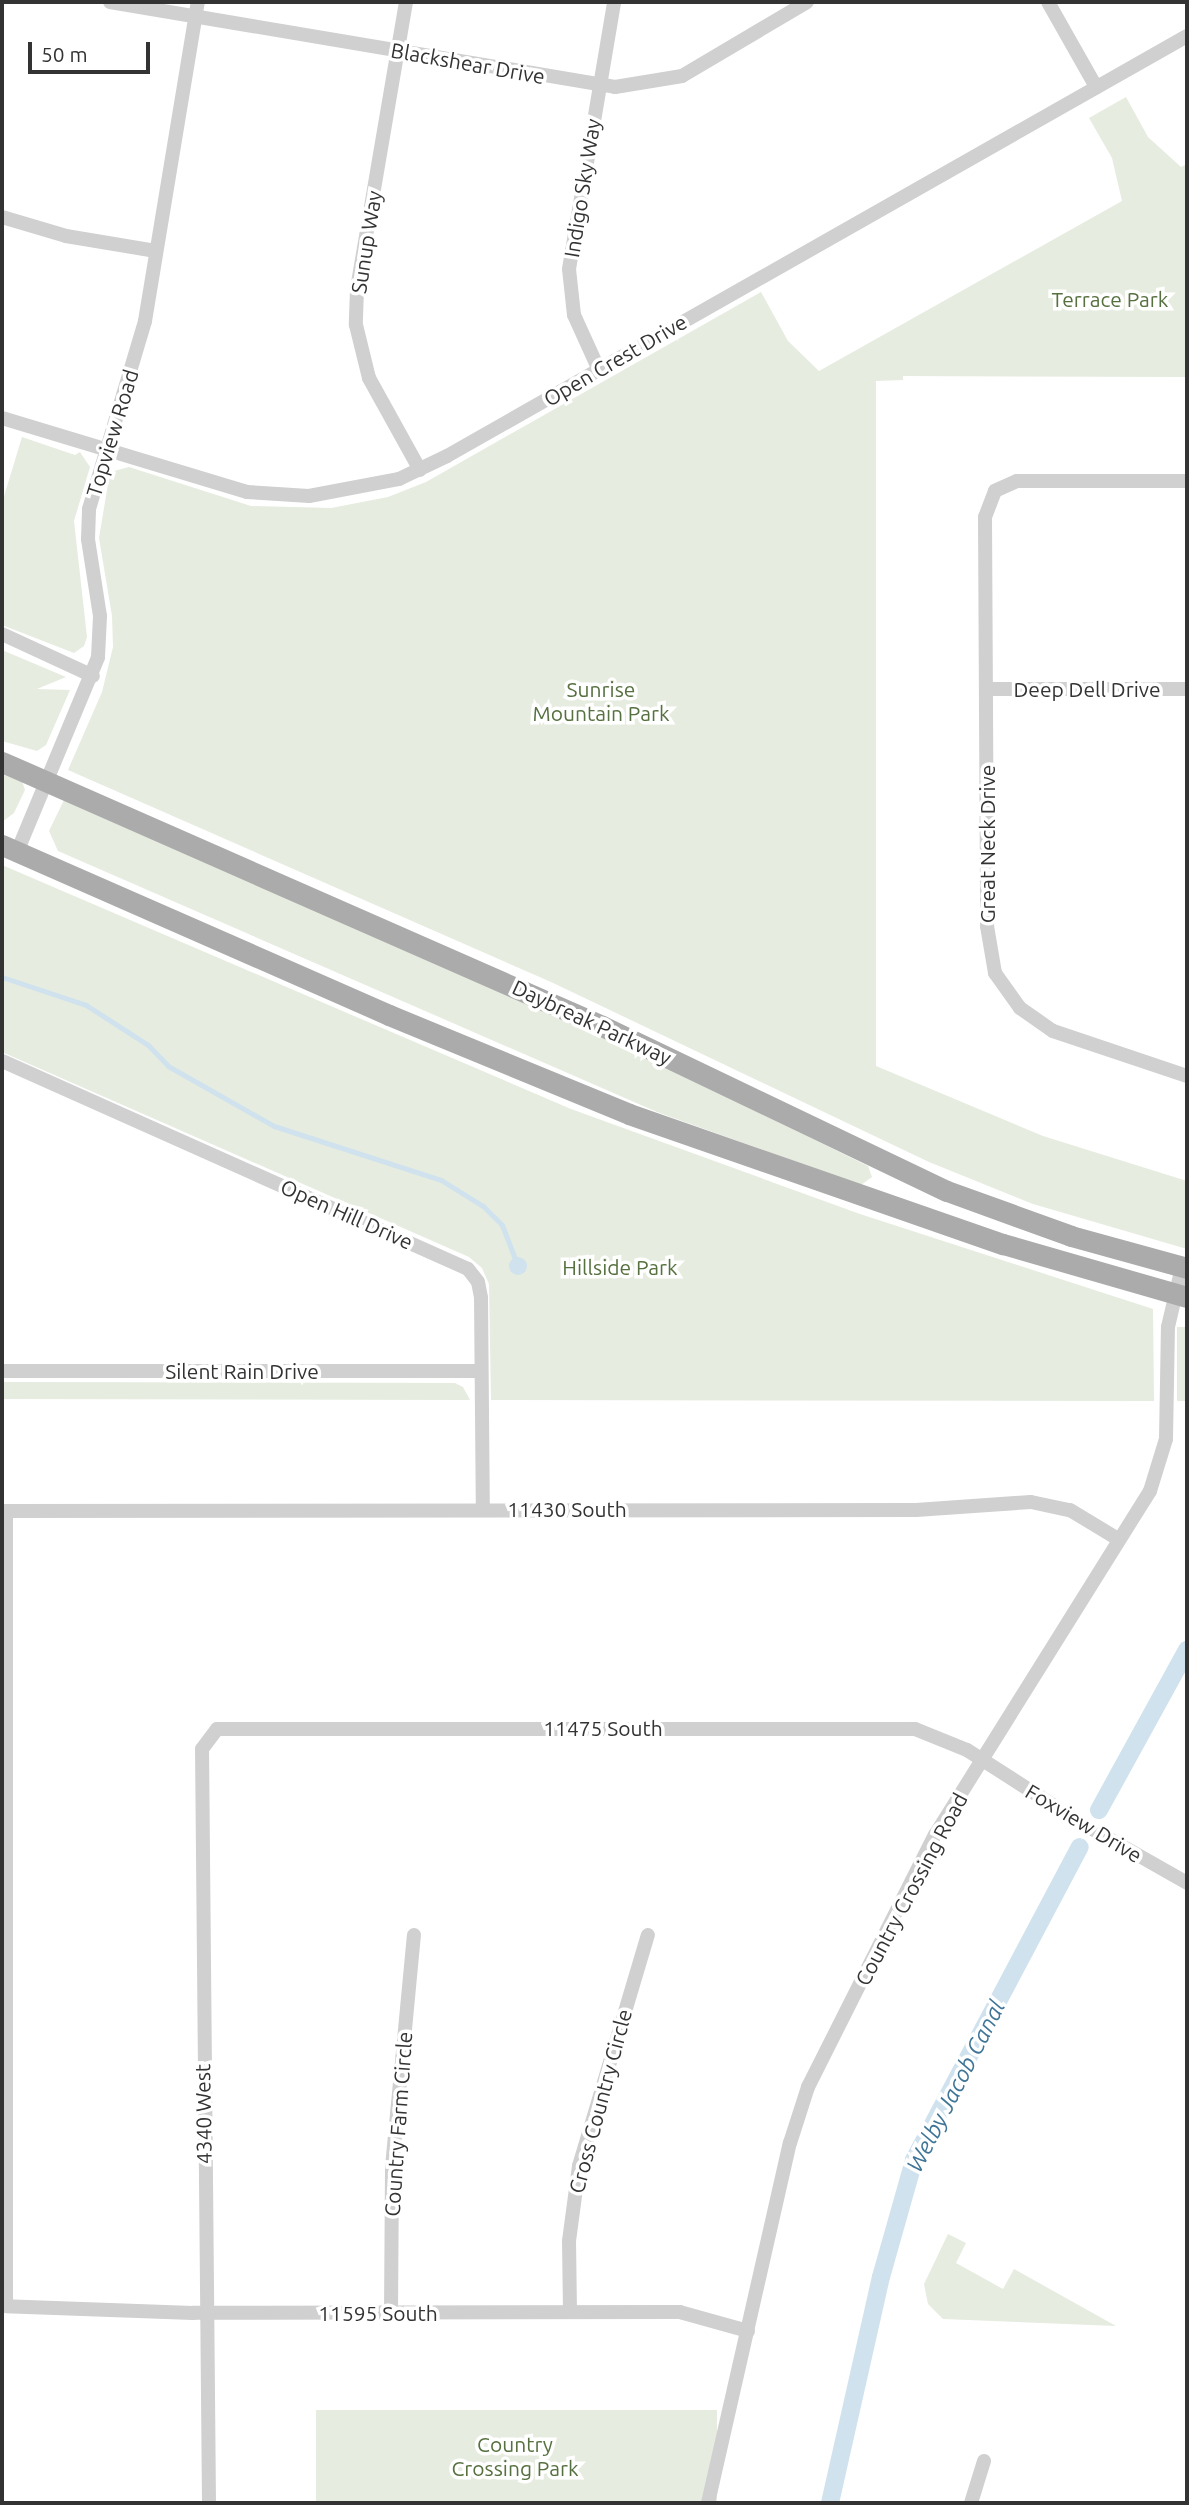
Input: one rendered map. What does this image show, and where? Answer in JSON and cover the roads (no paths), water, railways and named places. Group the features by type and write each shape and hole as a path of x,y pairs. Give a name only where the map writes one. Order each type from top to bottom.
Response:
{"main road":[{"name":"Daybreak Parkway","path":"2,762 602,1026 927,1182 1038,1225 1184,1267"},
{"path":"9,849 377,1010 629,1114 990,1240 1181,1296"}],"street":[{"name":"Blackshear Drive","path":"110,2 196,9 398,51 599,85 642,86 682,76 807,2"},
{"name":"Sunup Way","path":"406,2 357,289 356,325 369,378 420,470"},
{"name":"Indigo Sky Way","path":"599,370 576,322 569,269 614,2"},
{"path":"1048,2 1096,88"},
{"name":"Topview Road","path":"9,849 49,782 93,676 100,616 88,524 105,451 145,321 196,9"},
{"name":"Open Crest Drive","path":"2,418 229,488 289,496 355,491 420,470 1187,36"},
{"path":"2,217 66,236 156,251"},
{"name":"Great Neck Drive","path":"1187,481 1017,481 995,491 985,517 986,926 990,958 1002,987 1030,1017 1053,1031 1187,1076"},
{"path":"2,634 93,676"},
{"name":"Deep Dell Drive","path":"986,689 1187,689"},
{"name":"Open Hill Drive","path":"2,1061 463,1266 475,1277 481,1292 483,1509"},
{"name":"Country Crossing Road","path":"708,2503 790,2143 808,2087 935,1835 1150,1490 1162,1462 1167,1340 1181,1296 1184,1267"},
{"name":"Silent Rain Drive","path":"2,1371 481,1371"},
{"name":"11430 South","path":"3,2015 6,1511 916,1510 1031,1502 1070,1510 1118,1539"},
{"name":"11475 South","path":"216,1729 915,1729 946,1738 983,1760"},
{"name":"4340 West","path":"209,2503 208,2313 202,2109 202,1749 216,1729"},
{"name":"Foxview Drive","path":"983,1760 1187,1883"},
{"name":"Cross Country Circle","path":"570,2312 569,2242 579,2166 648,1934"},
{"name":"Country Farm Circle","path":"391,2313 392,2167 414,1935"},
{"name":"11595 South","path":"3,2015 6,2306 208,2313 680,2312 748,2331"},
{"path":"971,2503 984,2461"}],"water":[{"path":"514,1257 522,1257 527,1266 525,1273 514,1275 509,1270 509,1262"}],"waterway":[{"path":"2,977 86,1005 148,1045 168,1066 274,1126 441,1180 483,1206 502,1225 514,1257"},
{"name":"Welby Jacob Canal","path":"1099,1810 1187,1650"},
{"name":"Welby Jacob Canal","path":"830,2503 881,2277 914,2160 1080,1847"}],"park label":[{"name":"Terrace Park","path":"1110,299"},
{"name":"Sunrise Mountain Park","path":"601,701"},
{"name":"Hillside Park","path":"620,1267"},
{"name":"Country Crossing Park","path":"515,2456"}]}
